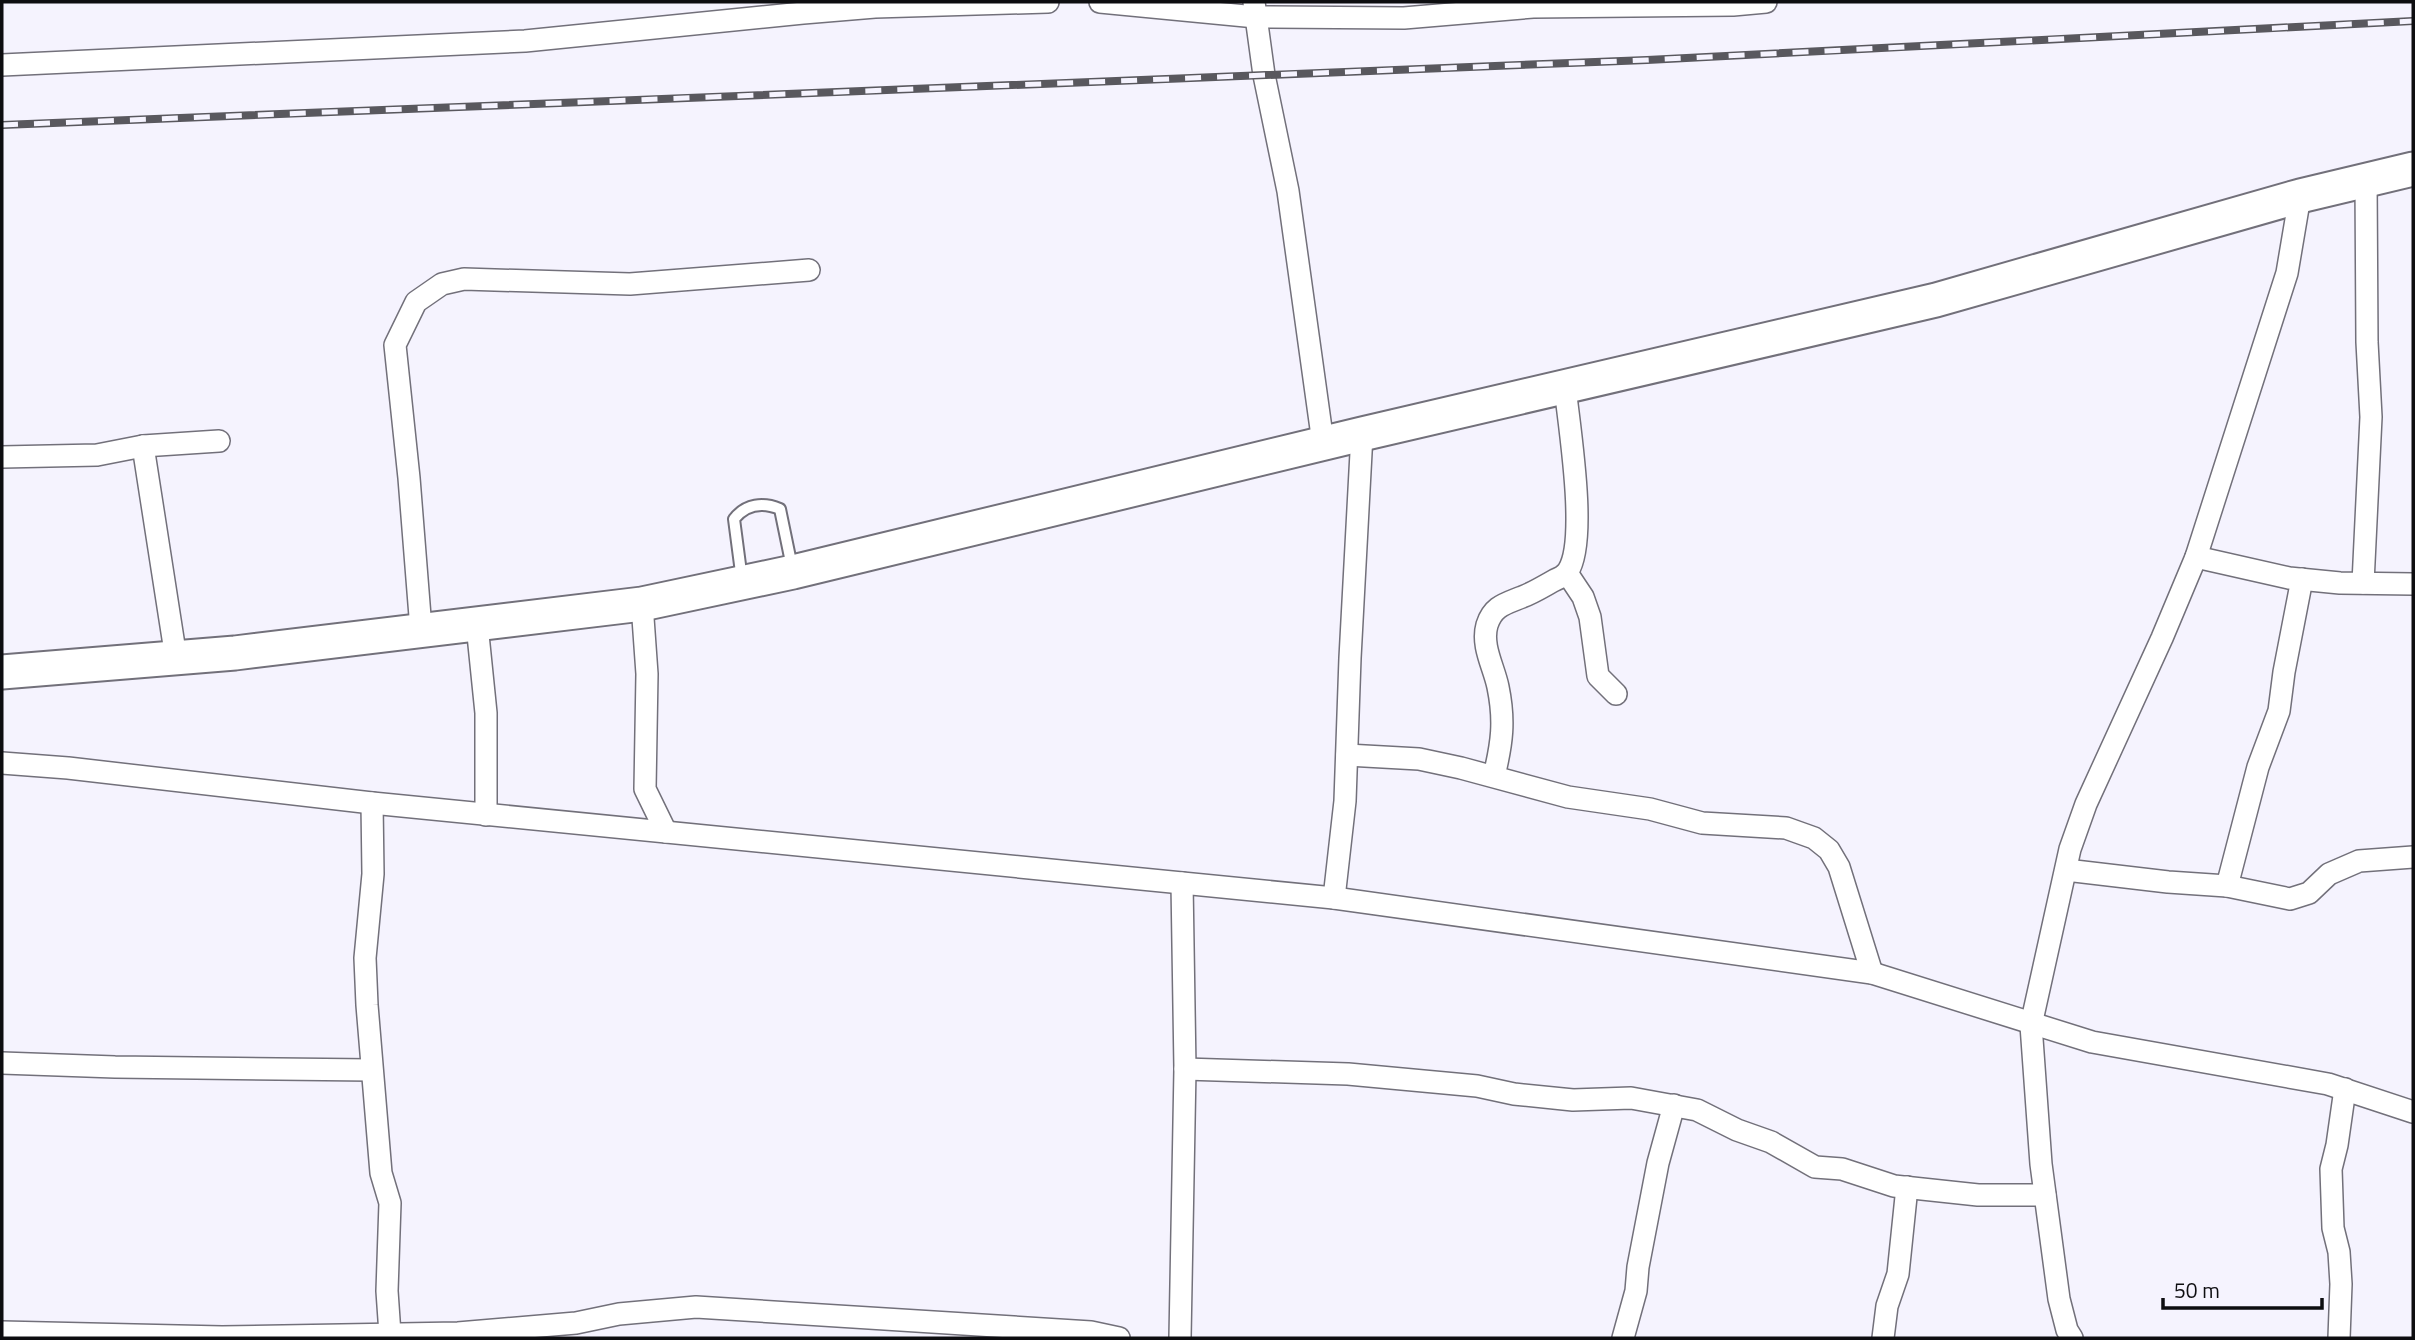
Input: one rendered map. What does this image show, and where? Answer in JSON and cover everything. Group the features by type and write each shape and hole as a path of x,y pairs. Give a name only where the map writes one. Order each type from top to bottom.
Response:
{"main road":[{"path":"2,672 235,653 642,604 793,572 1323,443 1936,300 2300,195 2413,169"}],"street":[{"path":"2,65 525,41 875,4 1048,2"},
{"path":"1100,2 1404,19 1533,7 1766,2"},
{"path":"1255,10 1264,75 1288,191 1323,443"},
{"path":"2363,583 2371,417 2367,342 2366,180"},
{"path":"2072,1338 2067,1330 2059,1299 2045,1195 2031,1025 2066,870 2086,804 2196,557 2287,273 2300,195"},
{"path":"421,629 395,345 416,302 442,284 464,279 630,284 809,270"},
{"path":"1494,776 1503,739 1498,688 1485,642 1487,625 1494,610 1567,573 1573,561 1577,528 1565,387"},
{"path":"1334,898 1343,834 1362,434"},
{"path":"2,457 97,455 143,446 219,441"},
{"path":"143,446 176,658"},
{"path":"2196,557 2302,579 2413,584"},
{"path":"1567,573 1583,597 1590,617 1598,676 1616,694"},
{"path":"2227,886 2258,767 2279,711 2302,579"},
{"path":"642,604 647,674 645,789 666,832"},
{"path":"477,625 486,713 486,814"},
{"path":"1347,755 1419,759 1494,776 1567,797 1650,809 1702,823 1786,828 1814,838 1829,850 1839,867 1872,973"},
{"path":"2,763 68,768 372,803 1334,898 1872,973 2092,1042 2328,1084 2413,1112"},
{"path":"372,803 373,874 365,958 371,1070 381,1172 390,1203 387,1291 390,1334"},
{"path":"2066,870 2227,886 2290,899 2309,893 2329,873 2359,861 2413,857"},
{"path":"1175,1338 1185,1069 1182,883"},
{"path":"2,1063 371,1070"},
{"path":"1185,1069 1348,1074 1477,1086 1514,1094 1561,1099 1630,1098 1697,1110 1737,1130 1772,1142 1815,1167 1842,1169 1894,1186 1979,1195 2045,1195"},
{"path":"2339,1338 2339,1252 2333,1228 2331,1169 2345,1089"},
{"path":"1623,1338 1636,1291 1658,1163 1674,1105"},
{"path":"1883,1338 1887,1306 1898,1274 1907,1187"},
{"path":"2,1332 222,1338 458,1335 696,1307 1091,1332 1119,1338"}],"lane":[{"path":"742,583 734,519 741,510 768,504 780,509 793,572"}],"railway":[{"path":"2,125 1647,60 2413,21"}]}
